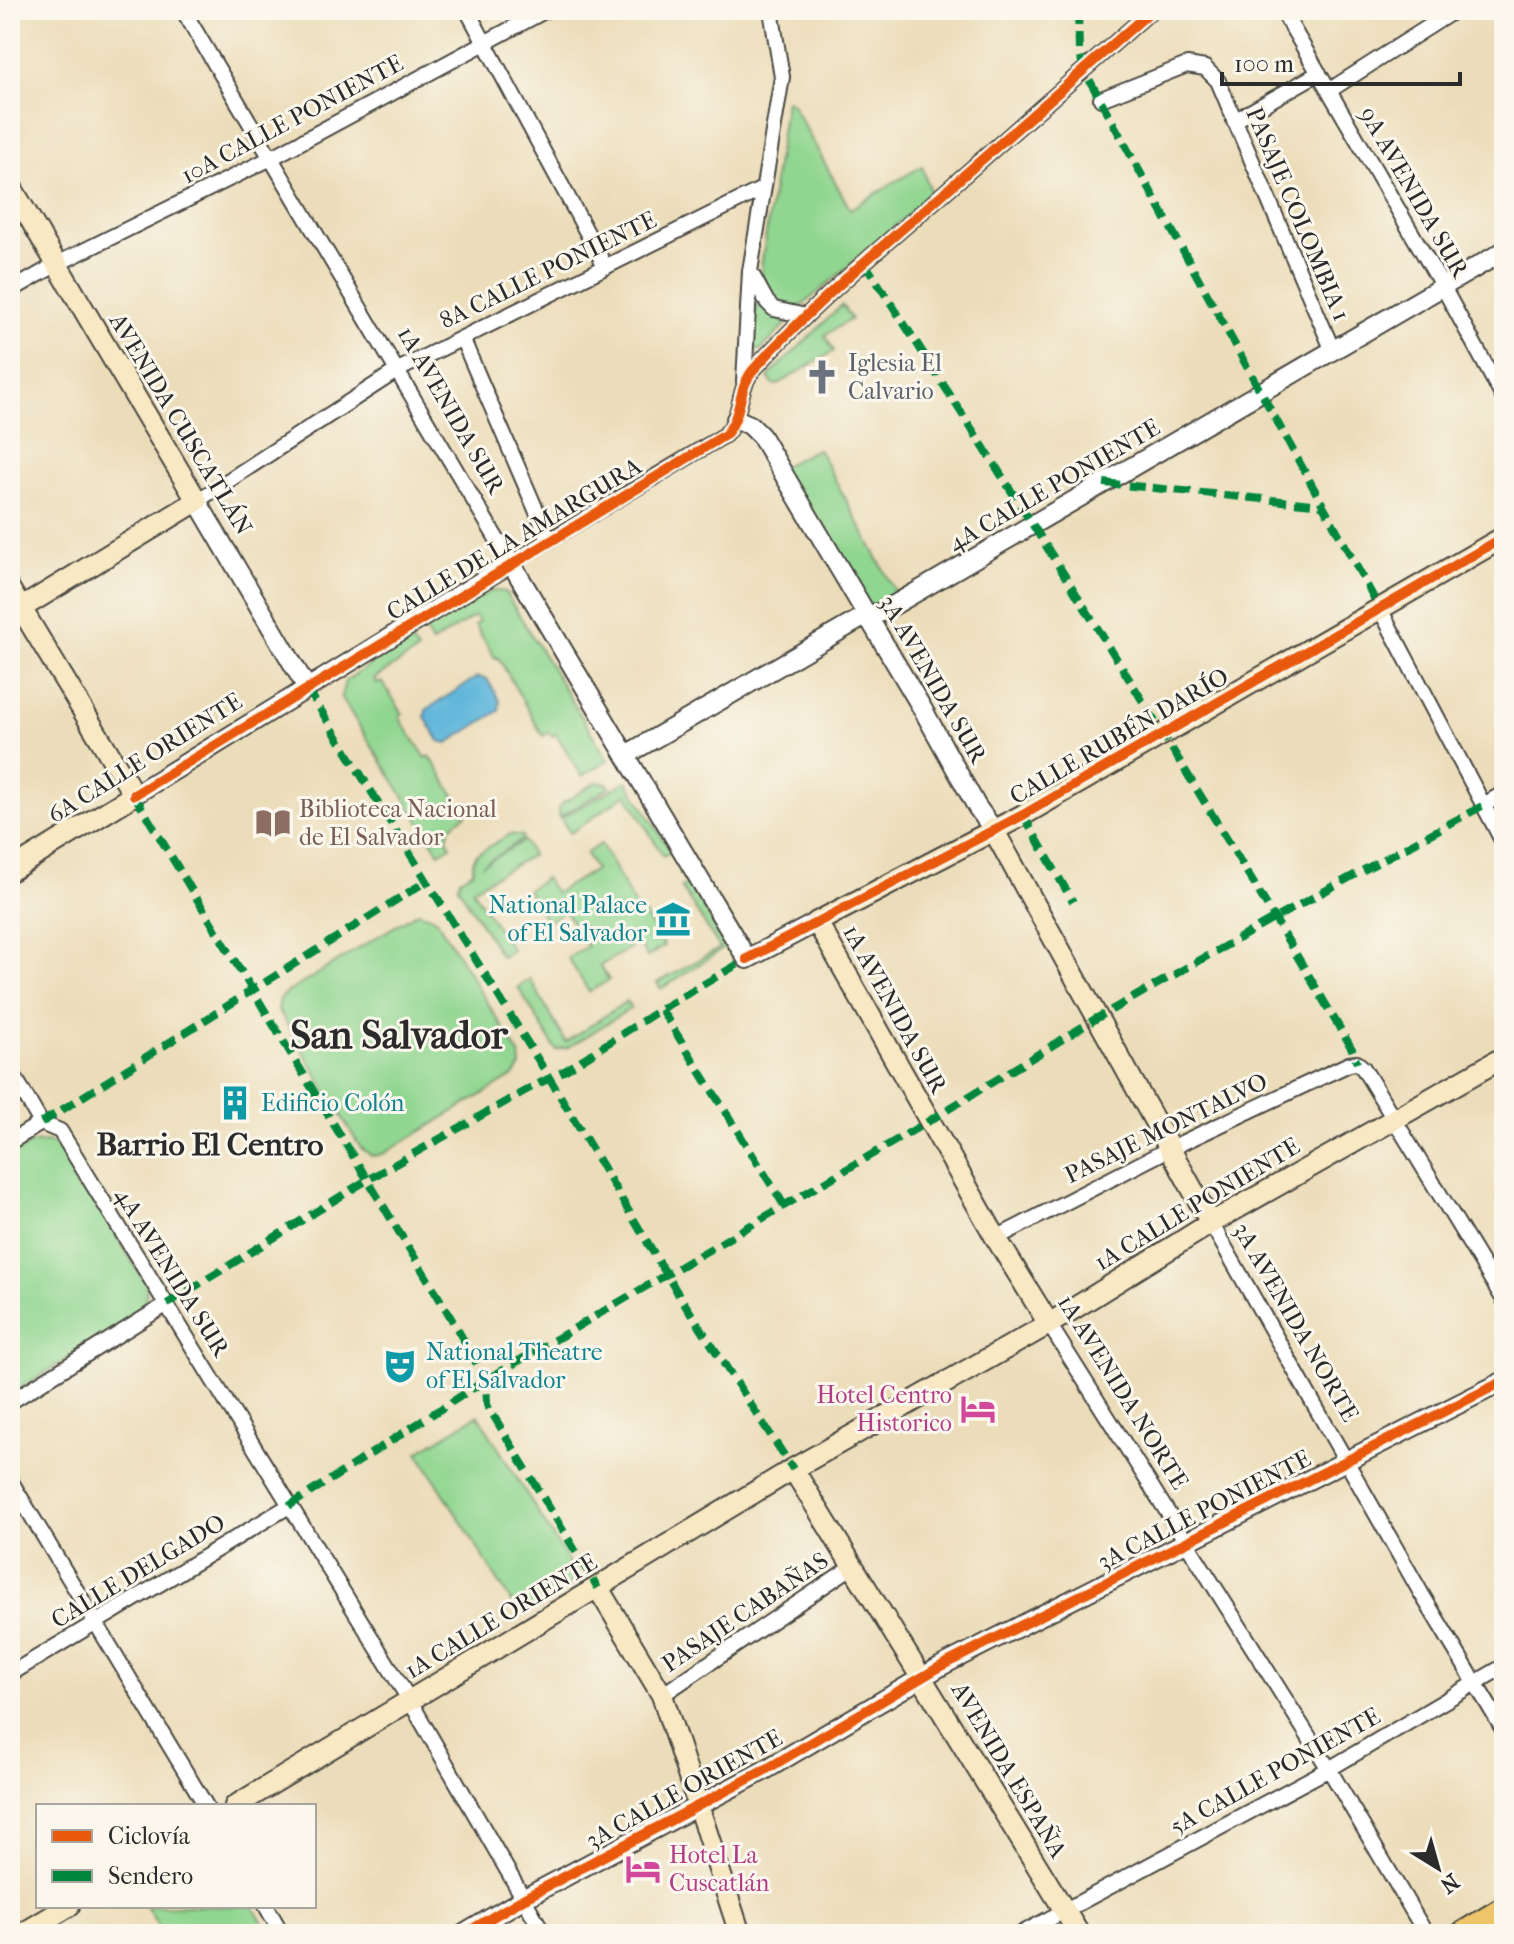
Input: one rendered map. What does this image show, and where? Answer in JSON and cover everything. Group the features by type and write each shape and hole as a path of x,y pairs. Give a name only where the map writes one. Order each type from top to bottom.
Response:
{"main road":[{"name":"AVENIDA CUSCATLÁN","path":"10,185 197,501"},
{"path":"15,612 197,501"},
{"name":"CALLE RUBÉN DARÍO","path":"817,922 1163,735 1504,537"},
{"path":"10,590 15,612 134,795"},
{"name":"6A CALLE ORIENTE","path":"10,871 134,795"},
{"name":"3A AVENIDA SUR","path":"993,829 1097,1018"},
{"name":"1A AVENIDA SUR","path":"817,922 929,1121"},
{"name":"3A AVENIDA NORTE","path":"1097,1018 1211,1223"},
{"name":"1A CALLE PONIENTE","path":"793,1469 1049,1324 1211,1223 1504,1057"},
{"name":"1A AVENIDA NORTE","path":"929,1121 1049,1324"},
{"name":"AVENIDA ESPAÑA","path":"793,1469 1079,1934"},
{"name":"1A CALLE ORIENTE","path":"238,1804 793,1469"},
{"path":"598,1588 662,1695 740,1934"},
{"path":"10,1923 20,1934 66,1908"},
{"path":"1463,1934 1504,1909"},
{"path":"1486,1934 1504,1923"}],"street":[{"name":"1A AVENIDA SUR","path":"183,10 747,959"},
{"path":"467,10 605,266"},
{"name":"10A CALLE PONIENTE","path":"10,291 57,264 271,158 546,10"},
{"path":"736,419 744,383 750,271 782,77 771,10"},
{"path":"744,383 806,316 879,249 1152,10"},
{"name":"9A AVENIDA SUR","path":"1282,10 1443,287 1504,399"},
{"path":"1330,90 1455,10"},
{"name":"PASAJE COLOMBIA 1","path":"1101,99 1187,65 1205,68 1218,81 1333,351"},
{"path":"1234,121 1319,73"},
{"name":"8A CALLE PONIENTE","path":"197,501 398,370 762,189"},
{"name":"4A CALLE PONIENTE","path":"626,755 865,616 891,607 1504,251"},
{"path":"750,271 774,309 806,316"},
{"path":"462,338 549,540"},
{"name":"CALLE DE LA AMARGURA","path":"307,688 725,435 736,419"},
{"name":"3A AVENIDA SUR","path":"736,419 750,425 761,436 977,807 993,829"},
{"name":"AVENIDA CUSCATLÁN","path":"197,501 307,688"},
{"path":"1380,609 1504,844"},
{"name":"6A CALLE ORIENTE","path":"134,795 307,688"},
{"path":"1482,806 1504,793"},
{"name":"CALLE RUBÉN DARÍO","path":"747,959 817,922"},
{"name":"PASAJE MONTALVO","path":"996,1238 1169,1149 1357,1063 1394,1119"},
{"name":"4A AVENIDA SUR","path":"10,1069 41,1123 60,1131 167,1304 410,1701 544,1934"},
{"path":"1394,1119 1504,1300"},
{"path":"10,1142 41,1123"},
{"name":"3A AVENIDA NORTE","path":"1211,1223 1345,1461 1504,1731"},
{"path":"10,1402 167,1304"},
{"name":"1A AVENIDA NORTE","path":"1049,1324 1329,1769 1426,1934"},
{"name":"3A CALLE PONIENTE","path":"922,1677 1504,1381"},
{"path":"10,1480 205,1804"},
{"name":"CALLE DELGADO","path":"10,1674 289,1506"},
{"name":"PASAJE CABAÑAS","path":"662,1695 853,1566"},
{"name":"5A CALLE PONIENTE","path":"1021,1934 1329,1769 1504,1666"},
{"name":"3A CALLE ORIENTE","path":"464,1934 523,1899 700,1805 922,1677"},
{"path":"267,1908 282,1934"}],"green space":[{"path":"786,100 791,102 850,209 922,166 931,195 803,305 794,307 780,303 774,297 765,283 761,268"},
{"path":"757,300 789,321 761,350 755,350 752,345"},
{"path":"842,305 851,319 825,335 834,351 777,385 773,384 768,377"},
{"path":"817,449 901,602 865,616 779,468"},
{"path":"492,590 505,592 608,760 582,776 556,734 552,736 549,732 543,736 498,657 495,658 475,625 479,622 475,616 432,643 425,631"},
{"path":"410,640 418,651 374,679 378,684 382,682 403,714 399,717 426,758 430,756 466,815 450,827 447,839 451,846 439,853 341,697 345,681"},
{"path":"627,781 671,852 663,856 627,794 570,833 561,818"},
{"path":"596,782 610,787 559,817 559,808 563,803"},
{"path":"510,834 522,836 523,839 482,865 524,841 532,855 472,889 512,950 501,957 458,886 460,879 473,871 476,855"},
{"path":"601,844 640,915 644,913 664,946 647,957 638,943 600,966 609,980 589,992 568,958 587,946 565,911 547,922 527,890 545,878 555,893 595,870 586,853"},
{"path":"689,882 726,947 661,989 657,983 720,948 681,887"},
{"path":"418,912 437,921 520,1056 521,1066 515,1075 383,1154 372,1156 360,1147 278,1009 280,999 288,992"},
{"path":"530,979 566,1042 627,1001 631,1008 569,1047 556,1050 518,987"},
{"path":"49,1142 63,1149 146,1284 146,1298 134,1318 10,1394 10,1156 33,1143"},
{"path":"478,1415 579,1579 520,1616 418,1452"},
{"path":"147,1908 254,1908 267,1930 259,1934 163,1934"}],"water":[{"path":"477,677 487,679 500,701 499,711 448,743 439,741 425,717 426,710"}],"marked path":[{"path":"1078,10 1079,50 1084,70 1380,609"},
{"path":"864,262 1174,751 1352,1049 1357,1063"},
{"path":"1104,483 1322,505"},
{"path":"307,688 550,1079 677,1292 793,1469"},
{"path":"134,795 447,1311 486,1380 487,1405 598,1588"},
{"path":"289,1506 486,1380 929,1121 1097,1018 1482,806"},
{"path":"1023,815 1073,902"},
{"path":"41,1123 428,880"},
{"path":"167,1304 367,1180 566,1070 747,959"},
{"path":"661,1009 784,1205"}],"cycle path":[{"path":"134,795 725,435 735,419 745,385 754,369 797,324 1152,10"},
{"path":"747,959 1023,815 1504,537"},
{"path":"464,1934 523,1899 765,1770 943,1665 1504,1381"}],"place":[{"name":"Iglesia El Calvario","path":"822,377"},
{"name":"Biblioteca Nacional de El Salvador","path":"273,823"},
{"name":"National Palace of El Salvador","path":"673,919"},
{"name":"Edificio Colón","path":"235,1103"},
{"name":"National Theatre of El Salvador","path":"400,1366"},
{"name":"Hotel Centro Historico","path":"978,1409"},
{"name":"Hotel La Cuscatlán","path":"643,1869"}],"district":[{"name":"San Salvador","path":"399,1035"},
{"name":"Barrio El Centro","path":"210,1144"}]}
